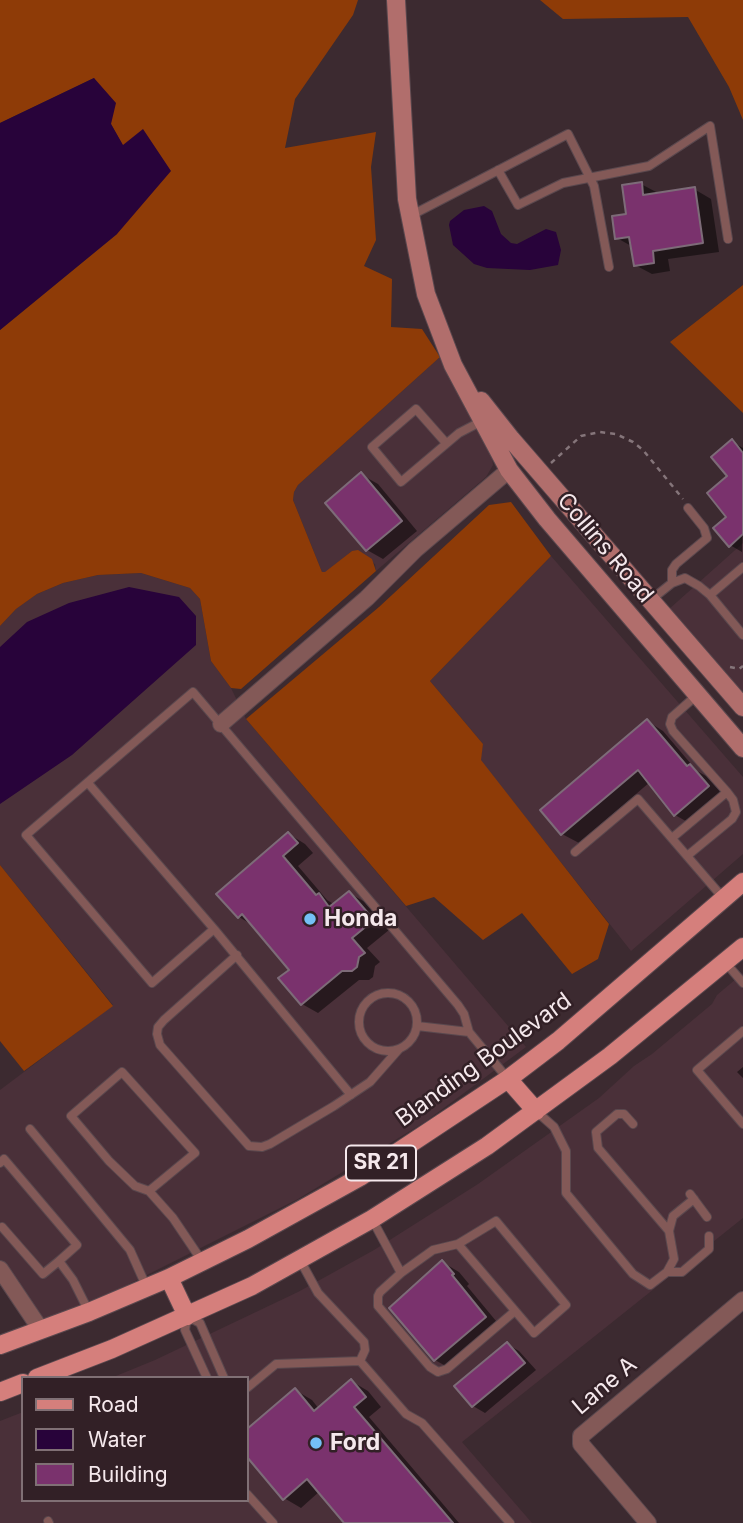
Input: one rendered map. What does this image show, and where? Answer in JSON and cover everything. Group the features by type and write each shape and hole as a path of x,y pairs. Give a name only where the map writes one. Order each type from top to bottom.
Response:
{"main road":[{"name":"Blanding Boulevard","path":"0,1345 89,1312 169,1278 312,1205 360,1177 509,1079 558,1041 743,882"},
{"name":"SR 21","path":"42,1376 187,1317 300,1260 372,1219 487,1146 536,1111 610,1056 743,947"},
{"path":"509,1079 536,1111"},
{"path":"169,1278 187,1317"},
{"path":"0,1392 21,1384"}],"street":[{"name":"Collins Road","path":"396,0 402,144 410,216 426,294 453,365 509,470 743,748"},
{"name":"Collins Road","path":"453,365 541,474 741,700"},
{"path":"220,724 367,598 415,550 509,470"},
{"path":"0,1269 41,1330"},
{"name":"Lane A","path":"648,1523 581,1444 581,1437 743,1300"}],"lane":[{"path":"498,170 518,205 563,183 649,166 710,126 728,239"},
{"path":"410,216 568,134 594,186 609,267"},
{"path":"446,443 416,409 372,447 401,482 459,433 482,421"},
{"path":"672,583 672,570 676,564 707,538 704,528 688,508"},
{"path":"710,595 743,567"},
{"path":"652,599 672,583 685,578 710,595 743,635"},
{"path":"214,929 152,983 26,835 193,692 457,1005 464,1014 469,1032 509,1079"},
{"path":"687,856 736,813 733,800 673,731 670,724 672,718 698,694"},
{"path":"88,783 237,956 351,1095"},
{"path":"672,838 726,792"},
{"path":"575,852 638,799 724,899"},
{"path":"237,956 158,1027 160,1045 249,1146 262,1147 271,1144 351,1095 376,1075 399,1049 413,1038 417,1026 413,1006 400,995 384,992 364,1004 359,1019 362,1035 366,1041 381,1050 399,1049"},
{"path":"725,962 743,983"},
{"path":"417,1026 469,1032"},
{"path":"743,1031 697,1070 743,1124"},
{"path":"149,1191 195,1153 122,1072 71,1116 109,1161 135,1185 149,1191 173,1218 202,1262"},
{"path":"536,1111 554,1127 566,1151 566,1193 633,1274 650,1285 667,1272 674,1259 669,1231 673,1216 692,1197 707,1217"},
{"path":"633,1124 624,1114 617,1114 596,1132 598,1148 669,1231"},
{"path":"30,1129 130,1250 147,1287"},
{"path":"0,1163 4,1159 77,1245 43,1274 2,1227"},
{"path":"372,1219 401,1273"},
{"path":"458,1244 534,1333 566,1305 496,1221 458,1244 433,1250 401,1273 380,1292 378,1306 430,1367 438,1372 447,1369 515,1311"},
{"path":"667,1272 682,1272 709,1249 709,1236"},
{"path":"300,1260 318,1293 364,1342 365,1350 360,1361"},
{"path":"59,1261 73,1280 89,1312"},
{"path":"206,1376 185,1330 187,1317 201,1325 223,1376"},
{"path":"248,1387 276,1364 360,1361"},
{"path":"360,1361 405,1414 422,1423 510,1523"},
{"path":"248,1495 272,1523"}],"path":[{"path":"541,474 566,447 581,436 595,432 611,433 627,439 643,450 688,508"},
{"path":"727,666 739,669 743,666"}],"shaded area":[{"path":"0,0 358,0 353,15 295,99 285,148 376,132 371,167 376,240 364,266 392,279 391,327 422,329 440,357 298,485 293,500 322,572 352,551 358,550 372,559 376,571 241,689 231,688 211,661 200,599 190,588 141,573 98,575 63,583 37,594 16,609 0,626 0,330 117,234 123,146 111,124 94,78 0,123"},
{"path":"540,0 743,0 743,120 729,87 688,17 563,19"},
{"path":"743,285 743,413 670,342"},
{"path":"440,357 491,451 493,465 486,477 376,571 375,564 352,551 325,573 322,572 293,500 294,492 298,485"},
{"path":"511,502 551,556 430,681 483,744 481,760 609,924 598,959 572,974 522,913 483,940 434,897 406,906 246,719 379,607 489,505"},
{"path":"743,543 743,698 668,610"},
{"path":"551,556 743,777 743,854 631,951 480,760 483,744 430,681"},
{"path":"141,573 190,588 200,599 211,661 231,688 246,719 526,1047 425,1122 298,1199 121,1288 43,1320 0,1261 0,1090 113,1005 0,865 0,626 16,609 37,594 63,583 98,575"},
{"path":"0,865 113,1006 24,1071 0,1041"},
{"path":"743,973 743,1218 462,1442 532,1523 0,1523 0,1421 21,1413 21,1502 248,1502 248,1376 116,1376 298,1292 374,1250 478,1184 599,1098 634,1066 712,1004 717,995"}],"water":[{"path":"94,78 116,103 111,124 123,145 143,129 171,171 117,234 0,330 0,123"},
{"path":"484,206 492,211 501,234 511,243 517,244 546,229 556,232 561,250 558,265 530,270 487,268 474,264 453,245 449,225 450,221 464,210"},
{"path":"129,587 179,597 196,616 196,645 72,755 0,804 0,647 27,622 69,603"}],"building":[{"path":"642,182 643,195 695,187 703,243 653,251 654,263 634,266 629,237 615,239 612,216 626,214 622,185"},
{"path":"732,439 743,453 743,534 729,547 713,528 726,517 707,493 727,476 711,457"},
{"path":"361,472 402,521 366,551 325,503"},
{"path":"647,719 687,766 690,764 709,786 674,816 638,770 561,835 540,810"},
{"name":"Honda","path":"288,832 298,843 283,856 316,895 319,893 329,907 349,891 374,920 352,938 365,953 359,957 357,967 352,971 342,971 301,1005 278,978 289,970 242,914 238,918 216,894"},
{"path":"442,1260 486,1317 434,1361 389,1308"},
{"path":"507,1342 525,1363 472,1407 454,1386"},
{"name":"Ford","path":"351,1379 366,1397 354,1407 453,1523 344,1523 307,1479 283,1500 248,1458 248,1428 295,1388 314,1411"}],"place":[{"name":"Honda","path":"310,919"},
{"name":"Ford","path":"316,1443"}]}
